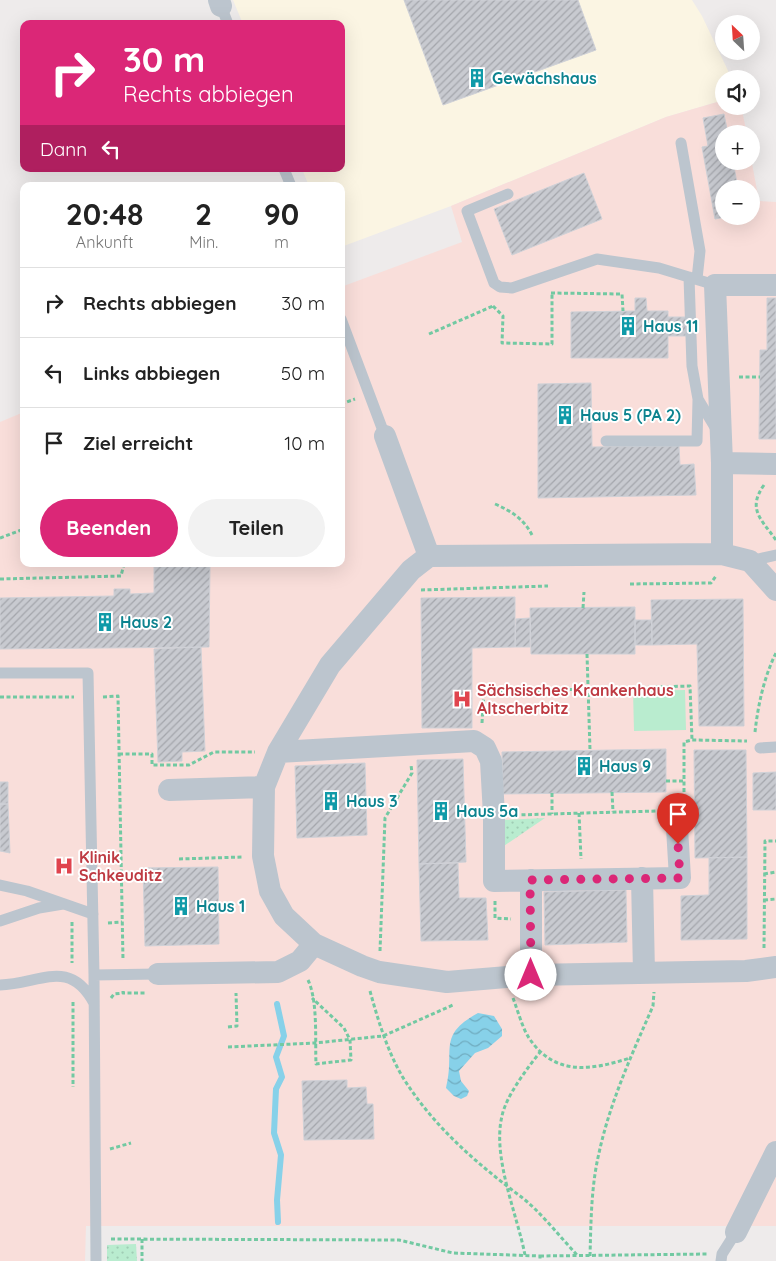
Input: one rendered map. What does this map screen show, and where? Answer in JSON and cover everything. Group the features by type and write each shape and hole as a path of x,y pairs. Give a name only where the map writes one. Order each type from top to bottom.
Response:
{"street":[{"path":"735,557 701,280 776,284"},
{"path":"385,436 429,556"},
{"path":"722,463 772,472"},
{"path":"766,973 531,975 447,982 371,969 314,944 284,916 270,891 263,856 264,787 278,752 330,665 410,570 429,556 735,557 776,590"},
{"path":"278,752 474,741 485,748 491,761 494,816 494,880 680,878 676,811"},
{"path":"169,790 264,787"},
{"path":"642,878 649,973"},
{"path":"530,880 531,975"},
{"path":"155,984 278,972 300,961 314,944"},
{"path":"736,1232 776,1152"}],"lane":[{"path":"606,441 697,441 698,399 692,366 701,280 700,251 681,143"},
{"path":"508,194 467,211 494,283 500,287 512,288 597,259 659,268 701,280"},
{"path":"345,330 385,436"},
{"path":"698,399 720,437"},
{"path":"735,557 776,555"},
{"path":"0,673 88,673 94,975 96,1261"},
{"path":"760,748 776,747"},
{"path":"0,886 28,890 93,914"},
{"path":"0,921 39,908 65,904"},
{"path":"94,975 123,975 155,984"},
{"path":"0,984 16,984 46,976 65,976 73,978 84,987 94,1004"},
{"path":"721,1258 736,1232"}],"path":[{"path":"429,334 493,306 500,287"},
{"path":"544,293 622,294 623,311"},
{"path":"493,306 503,316 502,343 552,344 552,293"},
{"path":"772,472 756,496 756,512 776,540"},
{"path":"495,504 515,513 528,528 534,540 536,555"},
{"path":"0,538 20,530"},
{"path":"630,584 711,583 735,557"},
{"path":"0,579 121,576 123,567"},
{"path":"400,582 417,590 548,586"},
{"path":"584,592 584,608"},
{"path":"494,816 676,811 684,807 684,742 692,740 755,741 757,712 769,666 776,652"},
{"path":"587,654 590,750"},
{"path":"474,741 481,729 484,692 690,686 692,740"},
{"path":"0,697 118,696 123,993"},
{"path":"409,745 412,773 385,818 371,969 383,1036 402,1076 435,1121 459,1145 508,1188 520,1196 578,1256"},
{"path":"119,754 152,754 152,765 189,765 214,752 278,752"},
{"path":"666,781 684,781"},
{"path":"612,792 613,812"},
{"path":"552,793 552,814"},
{"path":"579,813 582,879"},
{"path":"766,973 764,842 776,841"},
{"path":"180,859 263,856"},
{"path":"764,874 776,872"},
{"path":"494,880 495,918 530,919"},
{"path":"764,900 776,900"},
{"path":"300,961 312,988 312,998 316,1064 351,1060 350,1040 344,1028 312,998"},
{"path":"590,1256 592,1203 599,1154 614,1097 653,1006 649,973"},
{"path":"504,978 529,1037 541,1051 557,1063 579,1069 602,1067 631,1058"},
{"path":"107,1004 114,994 155,984"},
{"path":"227,993 236,993 237,1026 228,1027"},
{"path":"228,1047 315,1043 383,1036 458,1002"},
{"path":"525,1255 501,1161 502,1116 522,1074 541,1051"},
{"path":"110,1140 110,1158"},
{"path":"110,1149 132,1143"},
{"path":"110,1230 110,1239 399,1240 453,1254 721,1258"},
{"path":"142,1239 142,1261"},
{"path":"540,1256 540,1261"}],"shaded area":[{"path":"233,0 692,0 715,43 715,60 723,60 728,70 715,70 715,103 666,117 451,206 345,246 345,182 307,182 303,172 345,172 345,20 241,20"},
{"name":"Sächsisches Krankenhaus Altscherbitz","path":"715,103 715,115 743,115 745,125 715,125 715,170 753,170 755,180 715,180 715,225 760,225 760,201 776,202 776,1226 86,1226 85,1261 0,1261 0,422 20,414 20,567 345,567 345,286 462,242 451,206 666,117"}],"green space":[{"path":"685,690 686,730 634,731 633,691"},
{"path":"545,818 501,848 500,820"},
{"path":"136,1244 137,1261 107,1261 107,1245"}],"water":[{"path":"478,1013 494,1016 502,1029 502,1036 488,1048 475,1053 459,1071 461,1081 469,1091 467,1096 461,1099 454,1096 446,1088 449,1075 450,1045 457,1029 465,1021"}],"building":[{"name":"Gewächshaus","path":"404,0 578,0 596,50 443,105"},
{"path":"724,115 726,125 715,125 715,170 735,170 736,180 715,180 715,219 702,147 708,146 703,118"},
{"path":"584,173 602,219 512,255 494,209"},
{"name":"Haus 11","path":"635,298 646,298 647,311 668,311 668,317 686,317 686,336 668,336 668,358 571,358 571,312 635,311"},
{"path":"767,298 776,298 776,439 759,439 760,350 767,350"},
{"name":"Haus 5 (PA 2)","path":"591,383 592,447 679,446 680,465 694,464 696,495 538,498 538,384"},
{"name":"Haus 2","path":"154,567 210,567 209,647 0,649 0,598 114,596 114,589 130,589 130,594 154,593"},
{"path":"515,597 515,647 472,648 472,728 422,728 421,598"},
{"path":"743,599 744,726 699,726 697,644 652,645 651,600"},
{"path":"635,607 635,654 531,654 530,608"},
{"path":"530,618 530,647 515,647 516,619"},
{"path":"635,620 652,620 652,645 635,645"},
{"name":"Haus 2","path":"201,647 205,751 182,752 182,761 158,762 154,649"},
{"name":"Haus 9","path":"666,749 666,792 503,794 502,752"},
{"path":"694,750 746,750 747,857 695,858"},
{"name":"Haus 5a","path":"463,759 466,862 419,864 417,760"},
{"name":"Haus 3","path":"365,763 367,835 297,838 295,766"},
{"path":"776,772 776,810 753,810 753,773"},
{"path":"0,782 8,782 8,804 0,804"},
{"path":"0,804 8,804 10,853 0,851"},
{"path":"747,857 747,939 681,940 681,896 709,895 709,858"},
{"name":"Haus 5a","path":"458,863 459,898 486,898 488,940 421,941 419,864"},
{"name":"Haus 1","path":"218,867 219,944 145,946 143,868"},
{"path":"626,890 627,942 545,945 544,892"},
{"path":"347,1080 347,1088 366,1087 367,1104 373,1104 374,1139 304,1140 302,1081"}],"waterway":[{"path":"277,1004 284,1036 276,1057 282,1077 276,1089 274,1133 281,1155 277,1200 278,1222"}],"place":[{"name":"Gewächshaus","path":"477,78"},
{"name":"Haus 11","path":"628,326"},
{"name":"Haus 5 (PA 2)","path":"565,415"},
{"name":"Haus 2","path":"105,622"},
{"name":"Sächsisches Krankenhaus Altscherbitz","path":"462,699"},
{"name":"Haus 9","path":"584,766"},
{"name":"Haus 3","path":"331,801"},
{"name":"Haus 5a","path":"441,811"},
{"name":"Klinik Schkeuditz","path":"64,866"},
{"name":"Haus 1","path":"181,906"}],"route":[{"path":"531,975 530,880 680,878 678,844"}]}
